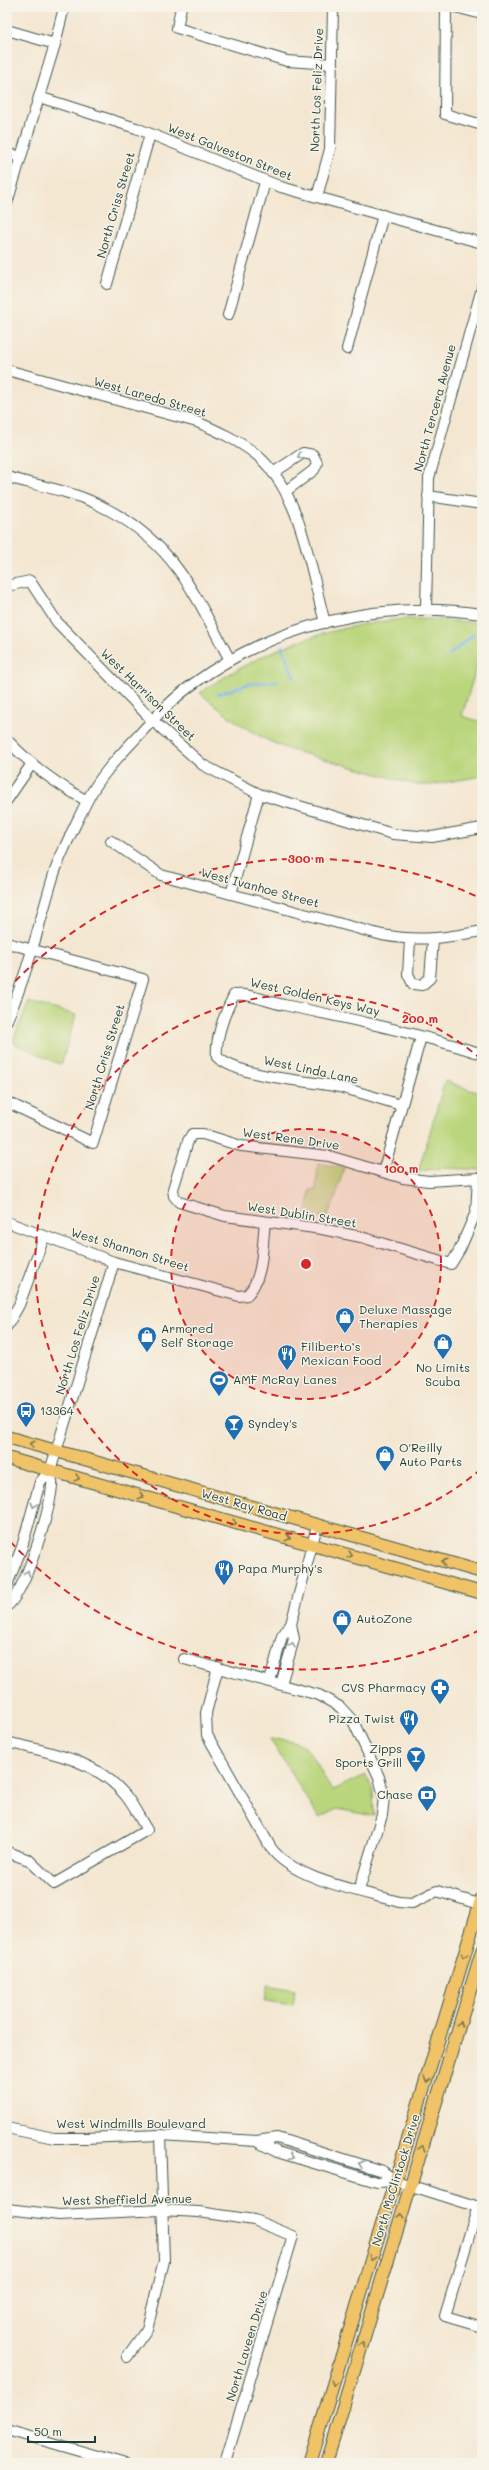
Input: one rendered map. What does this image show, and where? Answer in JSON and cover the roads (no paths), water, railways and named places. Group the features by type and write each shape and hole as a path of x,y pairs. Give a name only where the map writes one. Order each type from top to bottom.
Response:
{"main road":[{"name":"West Ray Road","path":"7,1437 53,1462 312,1545 482,1593"},
{"name":"West Ray Road","path":"7,1458 53,1462 317,1526 482,1572"},
{"name":"North McClintock Drive","path":"326,2463 481,1902"},
{"name":"North McClintock Drive","path":"309,2463 482,1952"}],"street":[{"path":"7,203 55,44 64,7"},
{"path":"181,7 176,28 287,61 332,64"},
{"name":"North Los Feliz Drive","path":"318,197 330,149 333,7"},
{"path":"446,7 445,114 482,125"},
{"path":"455,7 482,14"},
{"path":"7,30 55,44"},
{"name":"West Galveston Street","path":"39,98 114,120 265,182 482,243"},
{"name":"North Criss Street","path":"107,284 150,134"},
{"path":"7,153 21,157"},
{"path":"228,315 265,182"},
{"path":"347,349 383,215"},
{"name":"North Tercera Avenue","path":"426,609 428,496 433,461 482,288"},
{"name":"West Laredo Street","path":"7,370 197,422 225,434 258,456 286,491 297,518 325,623"},
{"path":"273,473 303,453 313,455 317,463 314,470 286,491"},
{"path":"7,478 96,504 138,527 167,553 190,585 230,660"},
{"path":"428,496 482,504"},
{"name":"West Harrison Street","path":"7,586 30,581 57,622 152,720 202,765 259,794 393,834 432,837 482,828"},
{"path":"7,1020 18,997 55,871 87,801 112,764 152,720 192,684 230,660 276,639 325,623 380,612 426,609 482,614"},
{"path":"7,740 31,765 54,782 87,801"},
{"path":"7,800 31,765"},
{"path":"231,894 259,794"},
{"name":"West Ivanhoe Street","path":"112,841 161,876 382,935 410,940 433,940 482,931"},
{"path":"410,940 408,974 413,984 422,985 430,978 433,940"},
{"path":"7,943 32,950"},
{"name":"North Criss Street","path":"7,1102 92,1143 143,979 32,950"},
{"name":"West Golden Keys Way","path":"217,1057 216,1048 229,1005 234,995 246,993 282,1005 352,1018 482,1054"},
{"path":"383,1172 421,1037"},
{"name":"West Linda Lane","path":"217,1057 224,1063 270,1076 339,1087 401,1105"},
{"name":"West Rene Drive","path":"174,1196 173,1189 188,1141 192,1134 202,1134 241,1146 330,1156 403,1178 429,1181 480,1178"},
{"name":"West Dublin Street","path":"174,1196 179,1202 225,1216 322,1229 361,1237 451,1264 460,1249 476,1212 480,1178"},
{"name":"West Shannon Street","path":"7,1222 114,1262 239,1296 247,1295 253,1289 258,1272 265,1222"},
{"path":"7,1326 19,1305 44,1237"},
{"name":"North Los Feliz Drive","path":"53,1462 114,1262"},
{"path":"7,1586 22,1547 40,1482 53,1462"},
{"path":"7,1606 14,1600 23,1584 36,1546 52,1485 53,1462"},
{"path":"270,1681 282,1636 291,1624 317,1526"},
{"path":"281,1684 294,1639 291,1624"},
{"path":"184,1660 218,1667 326,1698 346,1712 357,1728 379,1777 384,1797 382,1815 359,1890"},
{"path":"218,1667 206,1713 207,1734 271,1848 285,1864 296,1871 399,1902 412,1903 437,1891 481,1902"},
{"path":"7,1742 63,1756 92,1767 120,1789 147,1830 54,1884 29,1860 7,1852"},
{"name":"West Windmills Boulevard","path":"7,2128 54,2138 160,2135 256,2141 277,2138 382,2170 403,2183 480,2207"},
{"path":"127,2357 147,2330 164,2261 161,2210 160,2135"},
{"path":"480,2207 445,2316 482,2327"},
{"name":"West Sheffield Avenue","path":"7,2209 59,2214 161,2210 217,2213 254,2220 293,2236"},
{"name":"North Laveen Drive","path":"225,2463 293,2236"},
{"path":"7,2430 122,2463"}],"waterway":[{"path":"449,655 474,634"},
{"path":"282,646 294,677"},
{"path":"218,694 249,684 278,681"}],"place":[{"name":"Deluxe Massage Therapies","path":"345,1334"},
{"name":"Armored Self Storage","path":"147,1353"},
{"name":"No Limits Scuba","path":"443,1360"},
{"name":"Filiberto’s Mexican Food","path":"287,1371"},
{"name":"AMF McRay Lanes","path":"219,1397"},
{"name":"13364","path":"26,1428"},
{"name":"Syndey's","path":"234,1441"},
{"name":"O'Reilly Auto Parts","path":"385,1472"},
{"name":"Papa Murphy's","path":"224,1586"},
{"name":"AutoZone","path":"342,1636"},
{"name":"CVS Pharmacy","path":"440,1705"},
{"name":"Pizza Twist","path":"409,1736"},
{"name":"Zipps Sports Grill","path":"416,1773"},
{"name":"Chase","path":"427,1812"}]}
